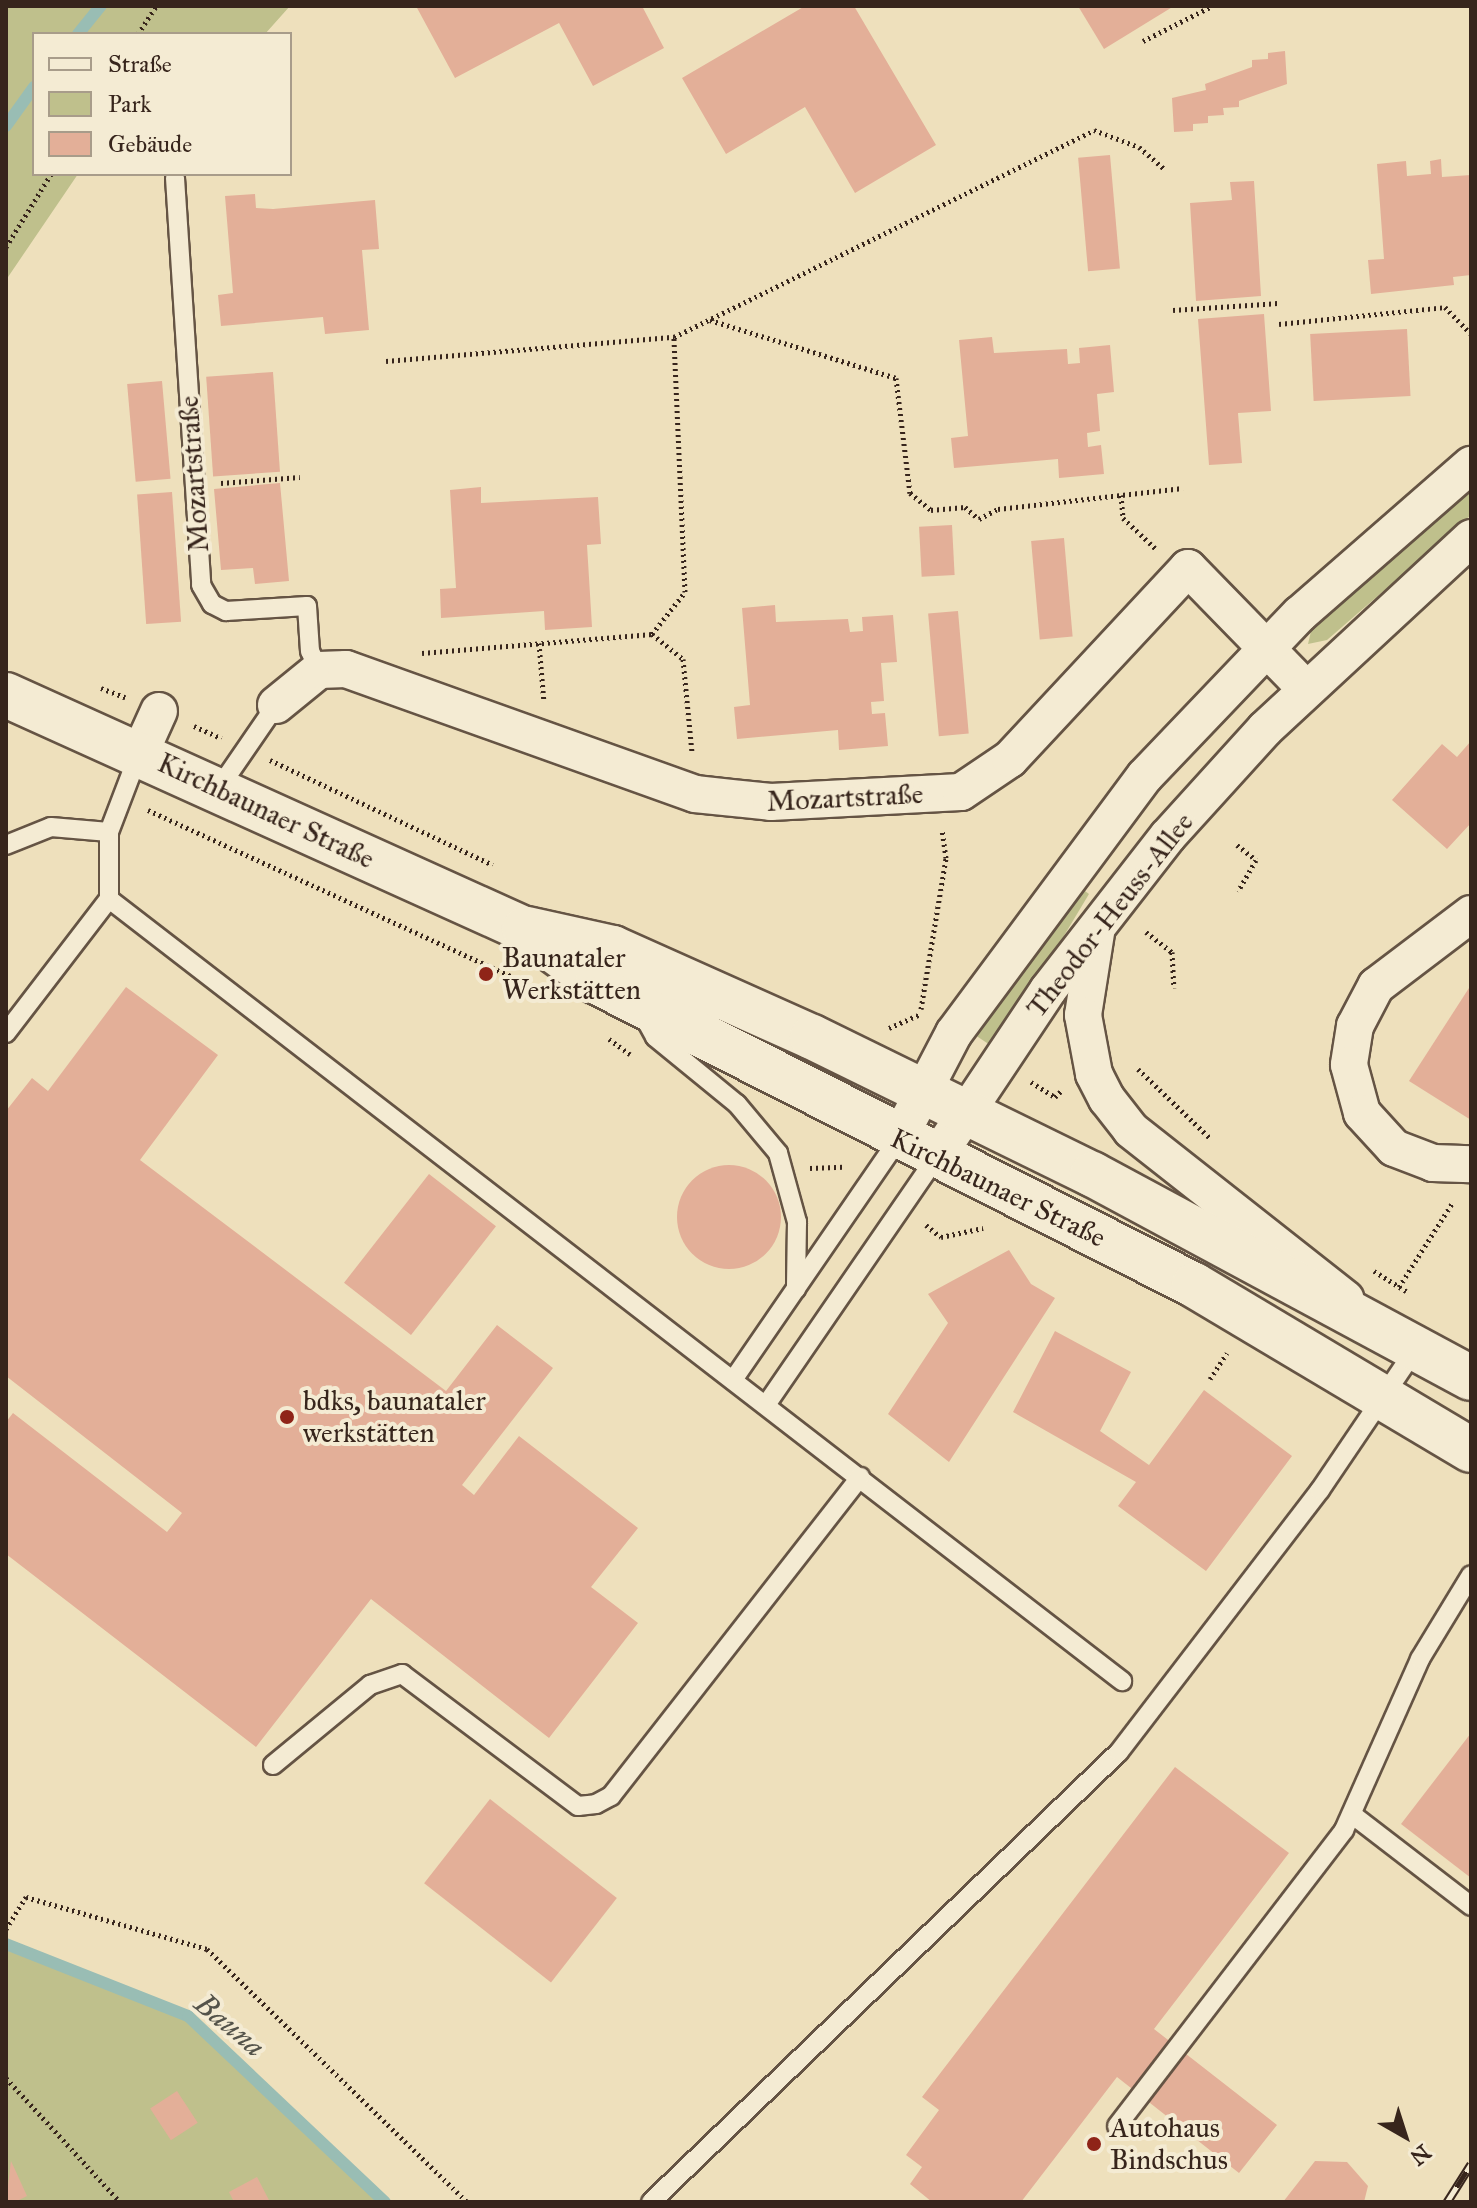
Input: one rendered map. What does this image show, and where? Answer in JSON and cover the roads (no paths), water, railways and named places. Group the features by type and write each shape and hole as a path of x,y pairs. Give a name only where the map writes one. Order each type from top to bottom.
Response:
{"street":[{"name":"Theodor-Heuss-Allee","path":"917,1149 924,1091 954,1033 1103,826 1266,648 1471,465"},
{"name":"Theodor-Heuss-Allee","path":"917,1149 966,1112 1099,920 1214,783 1306,689 1471,538"},
{"name":"Mozartstraße","path":"319,670 346,669 695,794 771,802 961,792 1010,759 1188,568 1266,648"},
{"path":"1266,648 1306,689"},
{"path":"276,705 319,670"},
{"name":"Kirchbaunaer Straße","path":"6,695 219,788 524,929 613,948 871,1066 1361,1314 1471,1378"},
{"path":"140,753 159,711"},
{"path":"1471,914 1376,986 1355,1026 1349,1065 1362,1113 1394,1148 1433,1163 1471,1164"},
{"name":"Kirchbaunaer Straße","path":"1099,920 1083,1015 1086,1048 1107,1099 1131,1130 1334,1285 1361,1314"},
{"name":"Kirchbaunaer Straße","path":"524,929 560,959 636,1002 917,1149 1194,1285 1385,1394 1471,1450"},
{"name":"Theodor-Heuss-Allee","path":"871,1066 905,1060 954,1033"}],"lane":[{"name":"Mozartstraße","path":"175,178 201,585 212,604 226,611 307,606 310,651 319,670"},
{"path":"219,788 276,705"},
{"path":"6,1033 109,899 109,832 119,797 140,753"},
{"path":"6,845 51,827 109,832"},
{"path":"109,899 1122,1681"},
{"path":"636,1002 655,1037 737,1104 778,1153 797,1222 796,1289"},
{"path":"733,1380 796,1289 917,1149"},
{"path":"766,1405 917,1149"},
{"path":"651,2202 1119,1752 1417,1347"},
{"path":"273,1765 370,1685 402,1674 578,1806 596,1804 611,1796 860,1477"},
{"path":"1117,2126 1284,1916 1353,1815 1420,1659 1471,1575"},
{"path":"1353,1815 1471,1906"}],"waterway":[{"path":"80,32 101,6"},
{"path":"6,126 32,90"},
{"name":"Bauna","path":"6,1944 188,2016 385,2202"}],"railway":[{"path":"1447,2202 1471,2164"}],"place":[{"name":"Baunataler Werkstätten","path":"486,974"},
{"name":"bdks, baunataler werkstätten","path":"287,1417"},
{"name":"Autohaus Bindschus","path":"1094,2144"}]}
